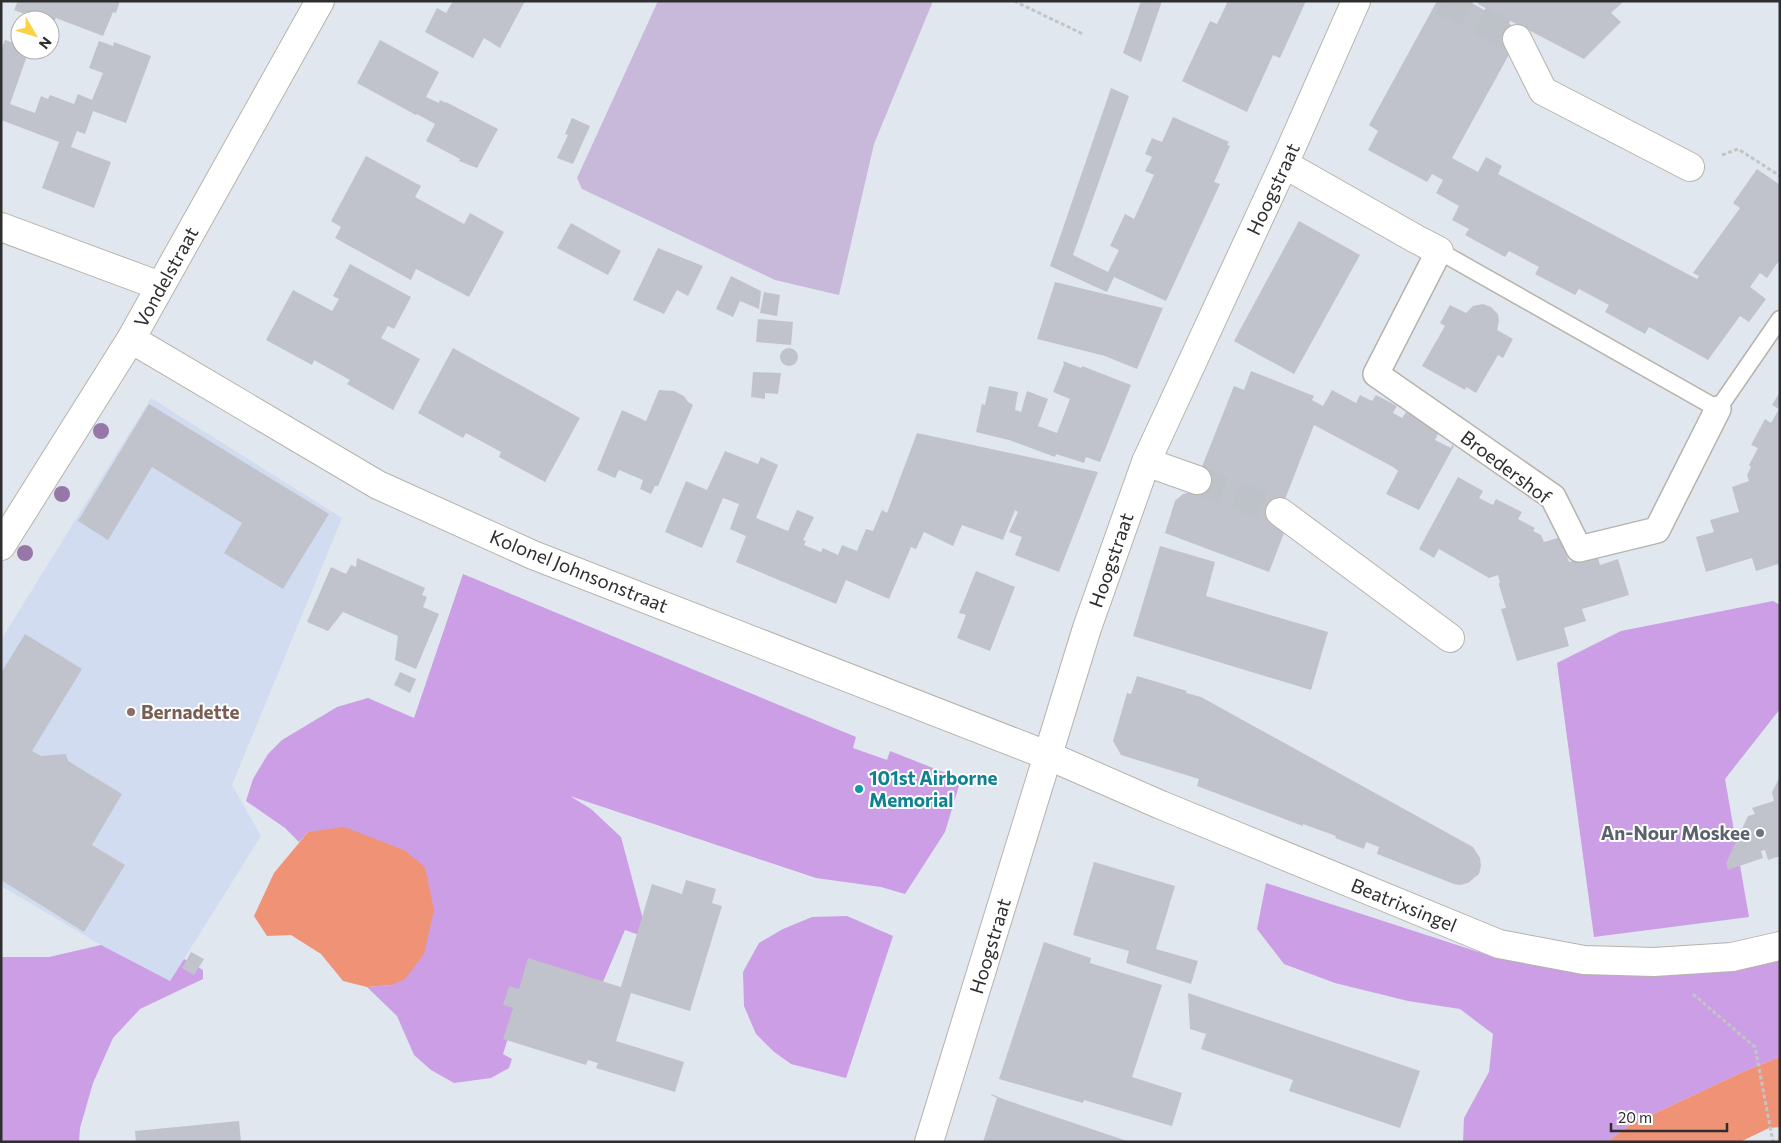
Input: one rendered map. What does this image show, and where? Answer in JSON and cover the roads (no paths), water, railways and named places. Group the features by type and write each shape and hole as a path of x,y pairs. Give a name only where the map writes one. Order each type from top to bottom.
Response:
{"street":[{"name":"Vondelstraat","path":"1,546 131,339 320,1"},
{"name":"Hoogstraat","path":"929,1142 1087,628 1146,462 1284,164 1356,1"},
{"path":"1517,39 1543,91 1690,167"},
{"path":"1284,164 1439,251"},
{"path":"1,226 160,286"},
{"name":"Broedershof","path":"1439,251 1376,374 1553,498 1579,549 1657,530 1718,409"},
{"name":"Kolonel Johnsonstraat","path":"131,339 378,485 533,555 1049,756"},
{"path":"1146,462 1197,480"},
{"path":"1280,512 1450,638"},
{"name":"Beatrixsingel","path":"1049,756 1161,805 1499,944 1584,960 1654,962 1732,957 1780,946"}],"lane":[{"path":"1439,251 1718,409"},
{"name":"Broedershof","path":"1718,409 1780,319"}],"tunnel":[{"path":"1442,1 1517,39"},
{"path":"1197,480 1280,512"}],"place":[{"name":"Bernadette","path":"131,712"},
{"name":"101st Airborne Memorial","path":"859,789"},
{"name":"An-Nour Moskee","path":"1760,833"}]}
